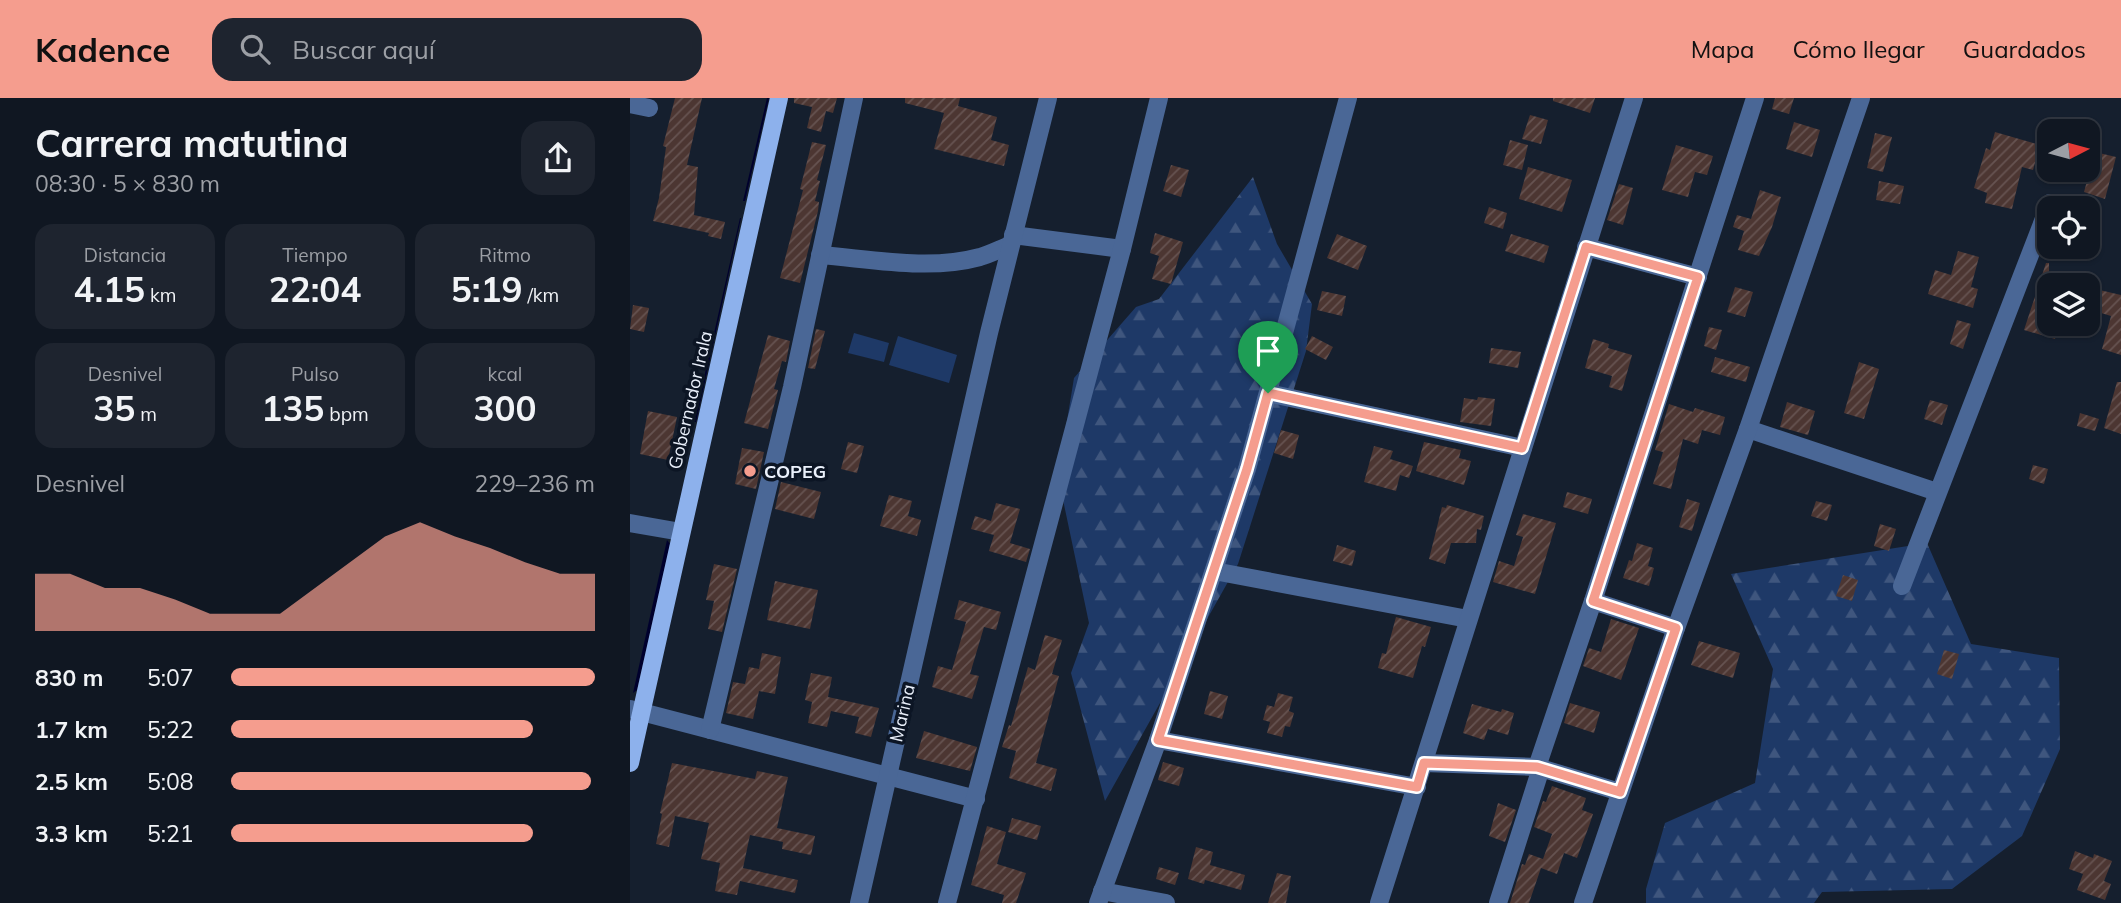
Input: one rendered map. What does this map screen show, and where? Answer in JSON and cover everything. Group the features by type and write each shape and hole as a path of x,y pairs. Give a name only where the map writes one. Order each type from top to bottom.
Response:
{"main road":[{"name":"Gobernador Irala","path":"630,763 635,710 681,531 779,98"}],"street":[{"path":"710,730 792,387 854,98"},
{"name":"Marina","path":"859,903 945,523 1048,98"},
{"path":"947,903 1122,249 1159,98"},
{"path":"1166,903 1100,897 1158,740 1247,469 1348,98"},
{"path":"1379,903 1634,98"},
{"path":"1498,903 1539,767 1755,98"},
{"path":"1583,903 1861,98"},
{"path":"630,104 649,108"},
{"path":"1902,586 2037,236"},
{"path":"820,255 911,263 954,261 979,257 1012,240 1122,249"},
{"path":"1586,247 1698,277"},
{"path":"1268,393 1522,448"},
{"path":"1748,429 1937,492"},
{"path":"630,523 681,531"},
{"path":"1214,571 1468,618"},
{"path":"1593,601 1676,628"},
{"path":"635,710 976,799"},
{"path":"1158,740 1417,787"},
{"path":"1424,763 1539,767 1620,792"}],"green space":[{"path":"1253,177 1277,244 1312,304 1306,351 1238,564 1105,801 1071,673 1089,623 1058,476 1074,378 1136,307 1159,299"},
{"path":"854,333 889,343 884,362 848,353"},
{"path":"898,336 957,355 949,383 889,365"},
{"path":"1927,543 1971,644 2059,658 2060,749 2022,836 1952,889 1822,892 1814,903 1646,903 1646,889 1665,823 1755,783 1773,669 1731,574"}],"shaded area":[{"path":"767,98 769,98 743,201"},
{"path":"740,218 696,422 694,422"},
{"path":"667,540 670,544 637,690 633,693"}],"building":[{"path":"675,98 702,98 687,165 698,167 694,215 725,222 721,239 708,236 709,233 653,221 666,147 663,146"},
{"path":"794,98 837,98 833,113 826,111 821,132 807,128 812,107 794,103"},
{"path":"905,98 960,98 958,106 997,117 991,140 1009,145 1004,166 934,149 944,113 905,103"},
{"path":"1553,98 1595,98 1590,113 1553,101"},
{"path":"1775,98 1794,98 1789,114 1772,109"},
{"path":"1530,115 1548,120 1541,144 1522,139"},
{"path":"1794,122 1820,130 1812,157 1786,149"},
{"path":"1995,132 2037,144 2033,170 2022,167 2012,209 1985,203 1987,193 1974,188 1986,148 1990,150"},
{"path":"1875,133 1892,137 1883,172 1867,168"},
{"path":"1510,140 1528,145 1522,170 1503,165"},
{"path":"812,142 826,145 817,180 820,181 815,201 819,202 818,211 800,283 780,278 803,190 800,189"},
{"path":"1676,145 1713,156 1707,175 1695,172 1688,197 1662,190"},
{"path":"2100,153 2116,157 2105,199 2084,192 2087,182 2100,182"},
{"path":"1171,165 1189,170 1181,197 1163,191"},
{"path":"1528,167 1572,180 1562,212 1519,199"},
{"path":"1879,181 1904,186 1900,204 1876,200"},
{"path":"1619,184 1633,188 1623,225 1607,220"},
{"path":"1760,190 1781,197 1759,256 1738,250 1744,231 1733,227 1737,215 1751,219"},
{"path":"1489,207 1507,213 1503,229 1484,223"},
{"path":"1155,233 1183,242 1171,284 1152,279 1159,256 1150,253"},
{"path":"1337,234 1367,246 1358,270 1327,258"},
{"path":"1511,234 1549,246 1544,263 1505,251"},
{"path":"1958,251 1979,257 1971,287 1978,289 1973,308 1928,294 1935,270 1951,275"},
{"path":"2046,263 2049,263 2049,273 2043,273"},
{"path":"1735,287 1753,292 1745,317 1727,312"},
{"path":"2037,290 2037,334 2024,330"},
{"path":"2100,290 2121,295 2121,355 2102,349 2111,316 2100,313"},
{"path":"1322,291 1346,296 1342,316 1317,310"},
{"path":"633,305 649,308 644,332 630,329"},
{"path":"1957,320 1971,324 1963,349 1950,344"},
{"path":"1709,327 1722,330 1716,350 1704,346"},
{"path":"816,329 825,331 815,369 808,368"},
{"path":"768,335 790,341 786,362 782,361 774,389 778,390 768,429 744,423"},
{"path":"1312,336 1333,347 1326,360 1305,349"},
{"path":"1593,339 1609,344 1608,348 1632,355 1622,391 1609,387 1612,376 1585,368"},
{"path":"1491,348 1521,352 1518,368 1489,363"},
{"path":"1715,357 1750,367 1746,382 1711,372"},
{"path":"1859,362 1879,369 1864,419 1844,413"},
{"path":"2117,382 2121,382 2121,434 2104,428"},
{"path":"1478,397 1495,399 1491,426 1460,422 1464,398 1477,400"},
{"path":"1930,400 1948,405 1942,425 1924,419"},
{"path":"1787,402 1815,411 1808,435 1780,427"},
{"path":"1669,404 1693,412 1695,408 1725,417 1720,435 1702,430 1698,444 1683,439 1671,489 1653,484 1663,452 1655,450"},
{"path":"648,411 677,417 668,460 640,454"},
{"path":"2080,413 2099,419 2095,431 2077,426"},
{"path":"1281,430 1299,435 1293,459 1274,453"},
{"path":"848,442 864,446 857,473 841,469"},
{"path":"1424,442 1461,450 1459,458 1471,461 1464,485 1416,471"},
{"path":"1374,446 1393,451 1390,459 1413,466 1409,478 1400,475 1396,491 1364,482"},
{"path":"742,448 764,452 756,489 735,484"},
{"path":"2033,465 2048,469 2044,484 2029,479"},
{"path":"781,482 821,492 814,519 775,509"},
{"path":"1567,492 1592,499 1588,514 1563,507"},
{"path":"889,495 912,501 908,516 921,520 917,536 880,526"},
{"path":"1687,499 1700,503 1692,531 1679,527"},
{"path":"1816,501 1832,505 1827,521 1811,516"},
{"path":"996,503 1020,509 1010,543 1030,549 1026,562 989,551 994,535 971,529 975,516 991,521"},
{"path":"1447,505 1484,516 1481,530 1477,529 1476,543 1451,543 1445,564 1429,559 1442,507 1446,508"},
{"path":"1523,514 1556,523 1535,594 1493,582 1499,561 1514,566 1523,537 1516,535"},
{"path":"1880,524 1896,529 1889,551 1874,546"},
{"path":"1637,543 1653,548 1648,566 1654,568 1649,586 1623,578"},
{"path":"1337,545 1356,551 1352,566 1333,561"},
{"path":"714,564 737,569 722,632 708,629 714,601 706,600"},
{"path":"1843,575 1858,580 1852,601 1836,596"},
{"path":"775,581 818,590 810,629 767,620"},
{"path":"959,600 1001,612 996,630 984,627 970,674 979,676 972,699 932,687 938,666 952,670 966,622 954,619"},
{"path":"1396,617 1431,627 1425,647 1422,646 1413,678 1378,668 1382,653 1386,654"},
{"path":"1611,619 1639,628 1621,680 1583,666 1589,648 1601,652"},
{"path":"1045,635 1062,640 1052,674 1059,676 1036,763 1057,769 1051,791 1009,778 1016,751 1002,747 1028,667 1035,670"},
{"path":"1699,641 1740,653 1733,678 1691,665"},
{"path":"1944,650 1959,654 1952,679 1937,674"},
{"path":"762,653 781,657 775,694 759,691 753,719 726,713 733,682 745,684 749,667 759,669"},
{"path":"811,673 832,677 828,697 879,708 871,737 855,733 859,717 831,711 827,727 808,723 812,702 805,700"},
{"path":"1210,691 1228,696 1222,719 1204,714"},
{"path":"1278,693 1293,697 1289,711 1294,713 1290,727 1285,726 1282,737 1267,733 1270,722 1263,720 1267,705 1274,707"},
{"path":"1570,703 1600,712 1594,733 1564,723"},
{"path":"1472,704 1514,713 1508,735 1488,729 1484,740 1463,733"},
{"path":"924,731 977,747 970,771 916,758"},
{"path":"1163,762 1184,768 1179,786 1158,780"},
{"path":"672,763 755,779 757,771 788,777 777,828 815,836 811,855 782,849 783,842 750,835 743,868 798,880 795,893 740,881 737,895 715,891 720,863 701,859 709,823 675,816 669,847 656,844"},
{"path":"1552,786 1586,798 1582,810 1593,814 1589,826 1577,858 1564,853 1557,874 1541,868 1529,903 1510,903 1522,864 1525,865 1529,854 1543,859 1552,834 1534,827 1543,801 1546,802"},
{"path":"1498,803 1516,810 1505,842 1489,836"},
{"path":"1012,818 1041,826 1037,840 1008,832"},
{"path":"987,826 1006,832 997,864 1026,873 1016,903 1002,903 1004,895 971,885"},
{"path":"1196,847 1213,852 1210,865 1245,875 1241,890 1205,880 1204,884 1188,879"},
{"path":"2075,851 2112,861 2104,881 2111,884 2105,900 2077,890 2083,874 2069,869"},
{"path":"1159,867 1179,873 1175,885 1156,879"},
{"path":"1277,873 1291,876 1286,903 1268,903"}],"place":[{"name":"COPEG","path":"750,471"}],"route":[{"path":"1586,247 1698,277 1593,601 1676,628 1620,792 1537,767 1424,763 1417,787 1158,740 1247,469 1268,393 1522,448 1586,247"}]}
